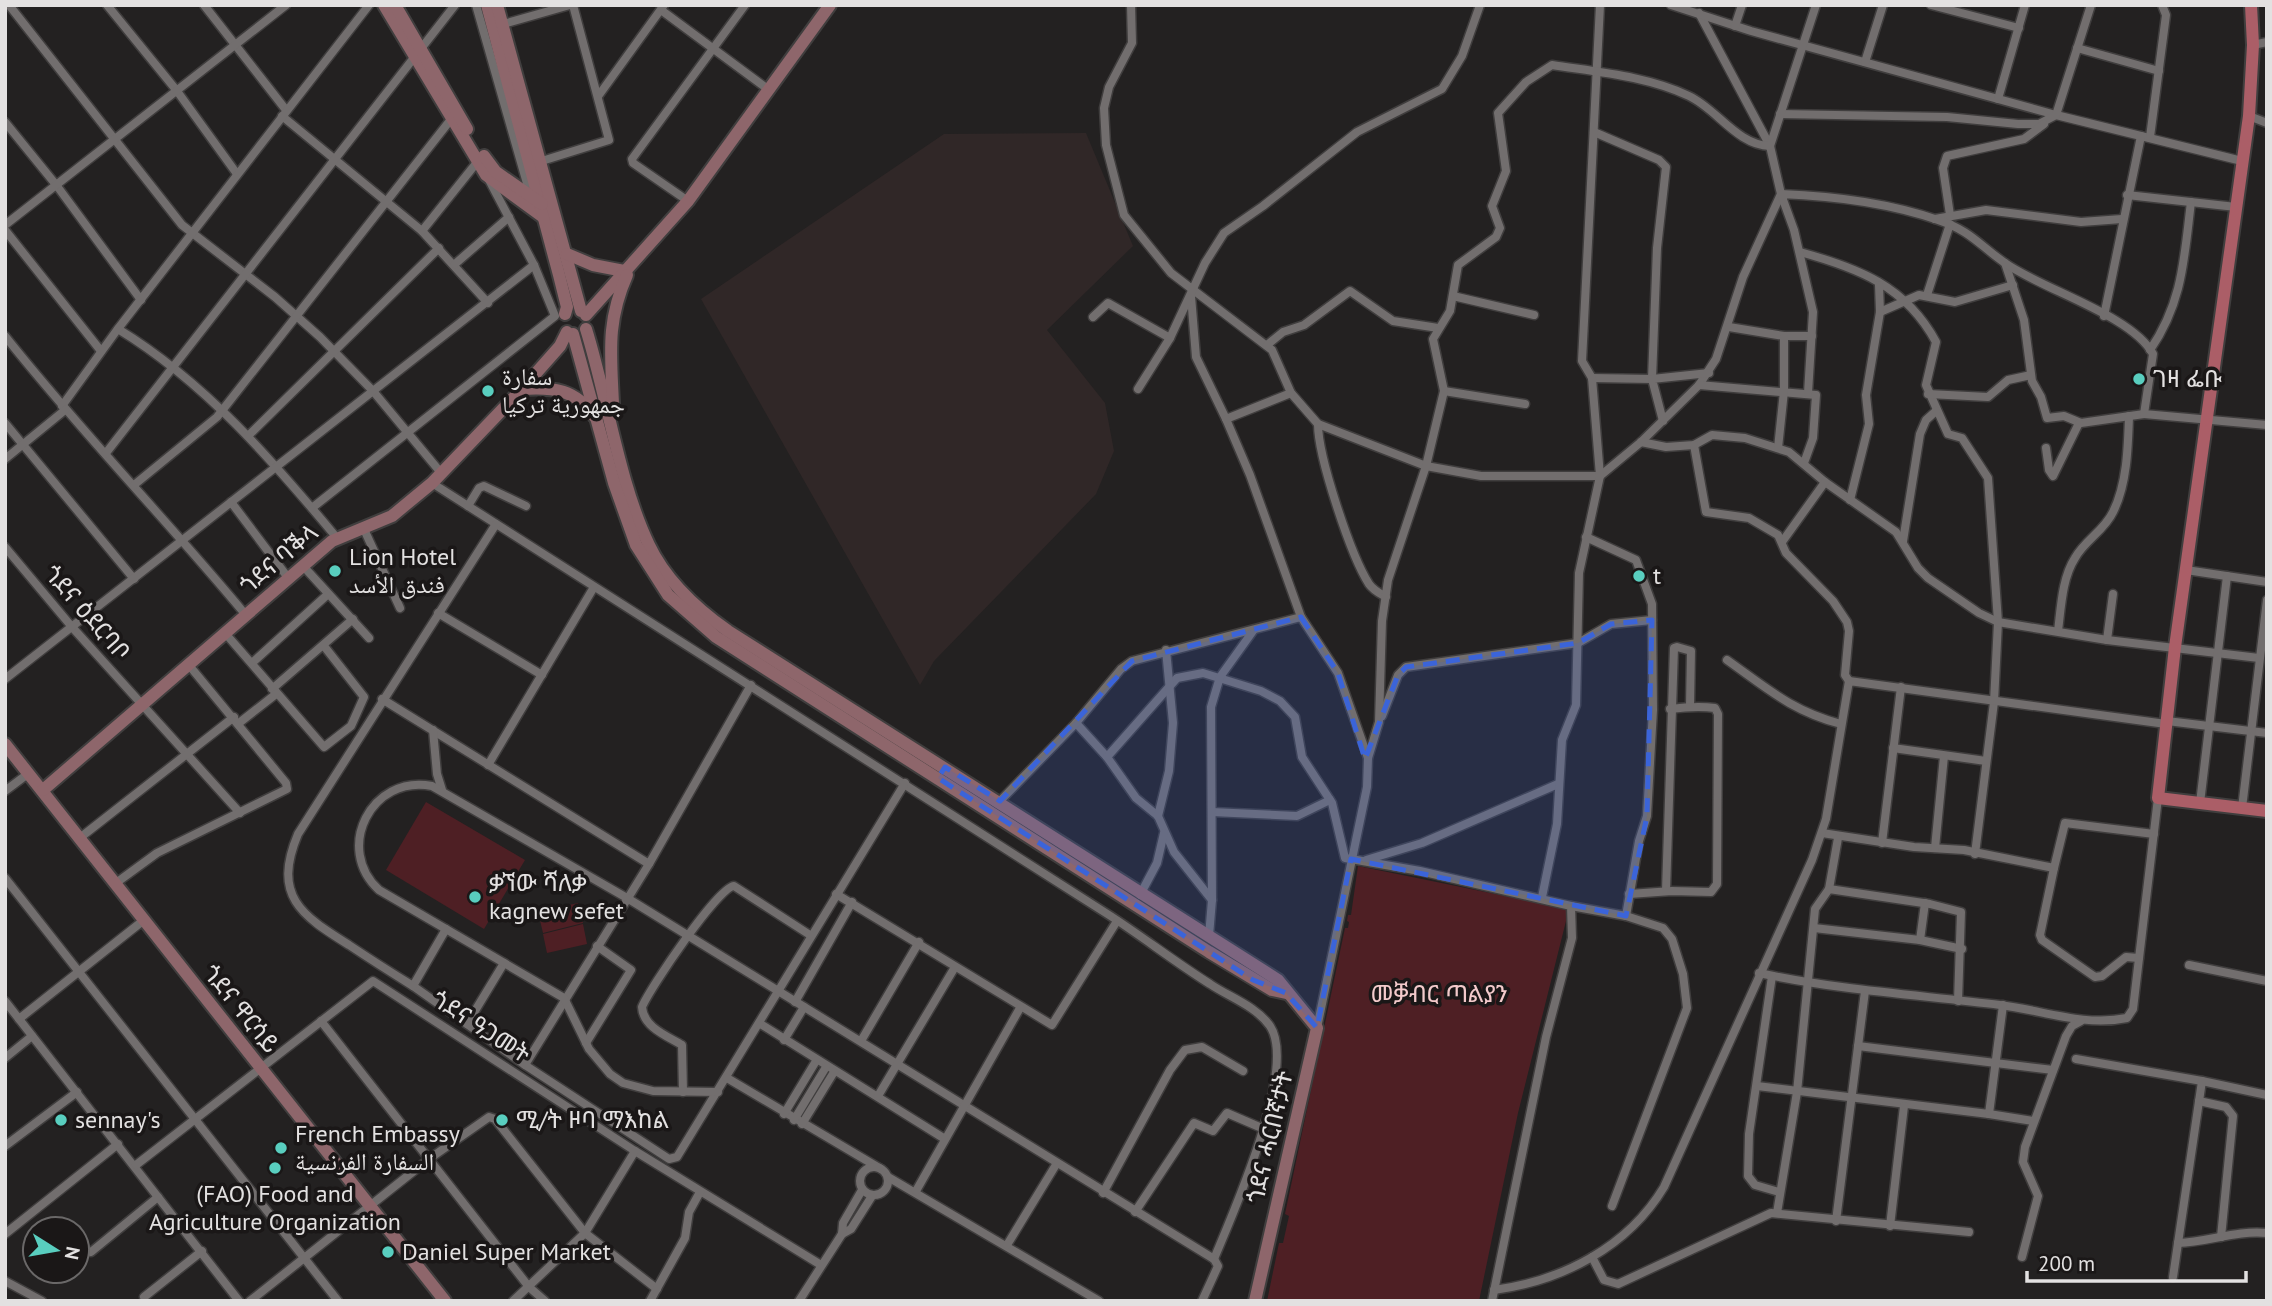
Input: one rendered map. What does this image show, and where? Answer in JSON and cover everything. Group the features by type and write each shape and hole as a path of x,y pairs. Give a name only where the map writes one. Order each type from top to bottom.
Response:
{"main road":[{"path":"384,5 418,52 486,161 558,226 584,318 606,424"},
{"path":"395,5 452,118 486,175 540,208"},
{"path":"486,5 564,293 563,325 570,333 606,424 648,544 666,573 685,595 728,631 1138,898 1209,936 1278,980 1317,1028"},
{"path":"497,5 543,165 540,208"},
{"path":"570,333 688,201 830,5"},
{"path":"2251,5 2253,45 2249,116 2175,647 2158,797 2267,811"},
{"path":"2253,45 2261,5"},
{"path":"505,178 515,177 521,168"},
{"path":"567,254 593,265 629,267"},
{"path":"606,424 610,324 629,267"},
{"path":"565,314 574,309 584,318"},
{"name":"ጎደና ባቕላ","path":"43,790 245,614 337,538 392,516 437,478 522,389 570,333"},
{"path":"522,389 552,388 567,391 606,424"},
{"name":"ጎደና ዋርሳይ","path":"5,744 445,1301"},
{"path":"942,772 999,801 1253,980 1272,990 1286,993"},
{"name":"ጎደና ሓርበኛታት","path":"1255,1301 1317,1028"}],"street":[{"path":"9,5 192,235 297,315 335,352 373,391 408,435 437,478 468,506 905,783 1207,983 1250,1007 1269,1025 1278,1047 1278,1059 1264,1129 1214,1259"},
{"path":"107,5 177,91 237,174"},
{"path":"204,5 284,113 334,160 422,231 488,303"},
{"path":"101,351 5,228 286,5"},
{"path":"5,460 63,408 101,351 369,5"},
{"path":"106,453 243,273 455,5"},
{"path":"476,5 521,168 540,208"},
{"path":"503,5 507,23 543,165 609,140 599,95 571,5 507,23"},
{"path":"688,201 632,159 745,5"},
{"path":"1132,5 1132,43 1109,87 1104,108 1106,145 1124,215 1160,261 1193,293 1267,345 1275,355 1291,393 1318,424 1426,466 1481,476 1600,477 1664,421 1709,373 1729,327 1743,277 1781,194"},
{"path":"1138,389 1170,338 1205,262 1228,228 1263,206 1357,132 1442,89 1462,56 1480,5"},
{"path":"1542,897 1557,824 1562,740 1576,705 1577,597 1586,537 1600,477 1592,378 1582,361 1600,5"},
{"path":"1671,5 1735,26 2056,115 2242,161"},
{"path":"1735,26 1742,5"},
{"path":"1770,146 1816,5"},
{"path":"1865,62 1883,5"},
{"path":"1931,5 2019,28"},
{"path":"1998,99 2025,5"},
{"path":"1927,295 1950,220 1943,168 1947,156 2024,139 2056,115 2091,5"},
{"path":"2104,316 2127,195 2146,137 2159,71 2166,15 2162,5"},
{"path":"599,95 662,8 769,90"},
{"path":"1699,13 1770,146 1781,194 1800,252 1813,312 1808,393"},
{"path":"2253,45 2267,42"},
{"path":"2077,48 2159,71"},
{"path":"1379,722 1381,647 1386,597 1394,558 1426,466 1444,391 1433,339 1437,328 1450,311 1458,265 1499,234 1499,222 1492,206 1506,175 1497,125 1497,113 1502,105 1546,67 1552,65 1598,72 1652,83 1689,96 1751,143 1770,146"},
{"path":"1780,114 1947,117 2018,124 2046,122"},
{"path":"2249,116 2267,123"},
{"path":"134,485 222,410 452,118"},
{"path":"5,122 57,186 141,300"},
{"path":"1594,132 1659,160 1666,167 1657,248 1652,379 1664,421"},
{"path":"422,231 478,161"},
{"path":"312,508 553,319 556,312 486,175"},
{"path":"1781,194 1828,197 1935,219 1950,220 1986,210 2094,223 2122,219"},
{"path":"2127,195 2236,207"},
{"path":"2150,350 2163,330 2180,288 2192,202"},
{"path":"455,264 509,217"},
{"path":"1950,220 1978,238 2005,263 2136,334 2150,350 2153,360 2144,414"},
{"path":"248,436 439,248"},
{"path":"1800,252 1853,267 1905,300 1920,313 1937,342 1927,377 1928,394 1948,434 1962,438 1988,478 1998,622 1994,702 1975,854"},
{"path":"2005,263 2029,346 2031,375 2047,418 2064,415 2079,423 2144,414 2267,425"},
{"path":"5,679 534,265"},
{"path":"1850,500 1869,424 1866,395 1880,312 1879,285"},
{"path":"1880,312 1905,300 1927,295 1955,302 2013,285"},
{"path":"1267,345 1283,332 1304,325 1350,291 1393,321 1437,328"},
{"path":"1193,293 1196,357 1250,475 1301,617 1338,673 1368,758"},
{"path":"1453,296 1534,315"},
{"path":"1093,317 1108,303 1170,338"},
{"path":"1729,327 1784,336 1812,336"},
{"path":"118,329 222,410 277,465 337,538"},
{"path":"5,336 63,408 183,540 245,614"},
{"path":"1778,448 1784,391 1784,336"},
{"path":"1592,378 1652,379 1709,373"},
{"path":"1928,394 1988,397 2008,380 2031,375"},
{"path":"1699,385 1808,393 1816,396 1812,438 1804,463"},
{"path":"1444,391 1525,404"},
{"path":"1226,419 1291,393"},
{"path":"1903,541 1920,434 1926,420 1936,411"},
{"path":"2058,631 2067,579 2074,559 2106,526 2114,510 2127,456 2129,416"},
{"path":"5,423 134,579"},
{"path":"2046,448 2049,470 2053,476 2079,423"},
{"path":"1318,424 1320,444 1349,535 1370,587 1386,597"},
{"path":"1641,442 1665,447 1694,445 1712,435 1745,438 1778,448 1804,463 1825,482 1896,532 1924,575 1979,613 1998,622 2108,640 2259,657"},
{"path":"1494,1290 1554,1276 1592,1257 1636,1225 1658,1196 1796,897 1822,833 1849,681 1845,675 1847,622 1833,601 1786,553 1783,542 1771,529 1749,518 1706,512 1694,445"},
{"path":"1783,542 1825,482"},
{"path":"468,506 479,488 484,486 526,506"},
{"path":"230,502 289,579"},
{"path":"496,524 298,834 288,863 288,876 297,904 307,919 413,986 525,1065 669,1159 677,1157 727,1078 810,935 905,783"},
{"path":"363,527 400,608"},
{"path":"1586,537 1636,560 1647,587 1652,620 1653,710 1647,816 1639,841 1626,916"},
{"name":"ጎደና ዕደርባቦ","path":"5,547 140,704 240,813"},
{"path":"304,567 369,638"},
{"path":"2186,570 2267,582"},
{"path":"2200,803 2227,576"},
{"path":"488,765 594,587"},
{"path":"2108,640 2113,594"},
{"path":"252,663 327,595"},
{"path":"2242,808 2267,600"},
{"path":"438,613 542,675"},
{"path":"999,801 1076,723 1121,668 1132,661 1301,617"},
{"path":"81,837 274,691 353,619"},
{"path":"1317,1028 1367,787 1368,758 1398,674 1406,667 1578,643 1611,625 1652,620"},
{"path":"1209,936 1212,900 1210,729 1213,699 1220,677 1253,631"},
{"path":"225,633 324,747 351,726 362,707 364,694 324,646"},
{"path":"1666,891 1670,709 1677,647 1691,651 1690,706"},
{"path":"1158,816 1172,752 1171,681 1167,677 1166,650"},
{"path":"1727,660 1787,704 1807,715 1841,724"},
{"path":"116,883 157,853 285,791 287,785 237,720 188,664"},
{"path":"1107,757 1137,726 1171,681 1197,673 1220,677 1261,691 1288,708 1298,723 1304,763 1330,800 1343,855 1351,859 1542,897 1659,926 1672,939 1688,1002 1612,1206"},
{"path":"1849,681 1994,702 2267,733"},
{"path":"525,1065 649,864 751,685"},
{"path":"1882,843 1901,687"},
{"path":"382,699 649,864"},
{"path":"1629,894 1711,892 1717,884 1719,721 1715,708 1690,706 1670,709"},
{"path":"1076,723 1107,757 1136,797 1158,816 1177,858 1212,900"},
{"path":"433,730 435,760 442,790"},
{"path":"1893,748 1986,761"},
{"path":"1935,848 1944,756"},
{"path":"5,791 29,773"},
{"path":"718,1092 645,1090 623,1083 600,1064 586,1043 564,998 371,883 363,869 358,844 365,816 390,793 425,784 442,790 627,898 1214,1259 1218,1266 1202,1301"},
{"path":"1364,861 1422,843 1558,784"},
{"path":"1759,973 1810,984 2003,1005 2081,1021 2118,1020 2131,1015 2158,797"},
{"path":"1212,811 1297,816 1330,800"},
{"path":"2139,958 2126,957 2102,976 2095,976 2042,940 2040,935 2066,823 2154,834"},
{"path":"1138,898 1157,863 1164,831"},
{"path":"1822,833 1838,838 1964,850 2054,868"},
{"path":"1777,1213 1797,1092 1810,984 1815,909 1829,889 1838,838"},
{"path":"5,878 338,1301"},
{"path":"683,1092 682,1045 652,1027 642,1010 688,936 729,886 734,886 810,935"},
{"path":"1829,889 1925,903 1961,912 1962,950 1958,1001"},
{"path":"836,894 919,942 1020,1008 1054,1025 1117,921"},
{"path":"795,1002 852,902"},
{"path":"1920,940 1925,903"},
{"path":"1492,1301 1546,1037 1572,938 1571,906"},
{"path":"19,1019 144,920"},
{"path":"1814,928 1920,940 1962,950"},
{"path":"413,986 446,929"},
{"path":"861,1041 919,942"},
{"path":"586,1043 631,970 597,946"},
{"path":"467,1024 504,963"},
{"path":"2189,965 2267,981"},
{"path":"878,1096 955,967"},
{"path":"1772,976 1749,1134 1748,1176 1755,1185 1779,1192"},
{"name":"ጎደና ዓጋመት","path":"136,1165 369,982 377,982 635,1151 821,1265"},
{"path":"1836,1222 1865,991"},
{"path":"5,1001 136,1165 239,1301"},
{"path":"1989,1114 2003,1005"},
{"path":"784,1040 804,1007"},
{"path":"916,1191 1020,1008"},
{"path":"321,1021 528,1287 545,1301"},
{"path":"2022,1257 2038,1204 2037,1188 2023,1162 2033,1121 2068,1030 2081,1021"},
{"path":"759,1023 945,1139"},
{"path":"5,1058 32,1036"},
{"path":"1858,1046 2053,1070"},
{"path":"1103,1193 1170,1070 1185,1050 1202,1047 1243,1071"},
{"path":"2076,1059 2202,1081 2267,1096"},
{"path":"784,1114 816,1061"},
{"path":"798,1122 826,1067"},
{"path":"798,1122 834,1072"},
{"path":"727,1078 881,1169 888,1177 916,1191 1099,1301"},
{"path":"2173,1278 2202,1081"},
{"path":"1757,1086 2033,1121"},
{"path":"5,1146 77,1092"},
{"path":"2199,1101 2226,1107 2233,1116 2221,1237"},
{"path":"1890,1226 1904,1105"},
{"path":"1135,1212 1194,1123 1213,1131 1227,1113 1264,1129"},
{"path":"250,1301 484,1118 495,1119 585,1233 657,1289"},
{"path":"5,1234 118,1144"},
{"path":"513,1301 585,1233 635,1151"},
{"path":"799,1301 842,1234 844,1223 862,1189 861,1176 853,1154"},
{"path":"1007,1245 1057,1163"},
{"path":"861,1176 867,1169 881,1169"},
{"path":"842,1234 851,1229 872,1196 881,1194 887,1187 888,1177"},
{"path":"887,1187 905,1185"},
{"path":"862,1189 872,1196"},
{"path":"650,1301 685,1238 689,1212 700,1192"},
{"path":"91,1251 158,1197"},
{"path":"853,1206 862,1212"},
{"path":"1592,1257 1604,1280 1618,1283 1674,1256 1777,1213 1836,1222 1969,1232"},
{"path":"2178,1243 2249,1231 2267,1233"},
{"path":"144,1297 202,1251"},
{"path":"5,1281 42,1301"}],"highlighted area":[{"path":"1301,617 1338,673 1365,759 1398,675 1406,667 1578,643 1611,624 1652,620 1647,816 1626,916 1351,859 1317,1028 1286,993 1253,980 938,778 945,767 1000,801 1132,661"}],"shaded area":[{"path":"1086,133 1133,246 1047,330 1105,403 1114,451 1096,494 934,661 920,685 701,299 944,134"}],"green space":[{"path":"426,802 525,860 484,929 386,870"},
{"name":"መቓብር ጣልያን","path":"1358,866 1569,909 1518,1113 1479,1301 1267,1301 1279,1243 1283,1243 1289,1216 1285,1214 1345,928 1348,928 1348,915 1351,915"},
{"path":"578,903 583,923 543,933 538,912"},
{"path":"583,924 587,944 547,953 543,934"}],"place":[{"name":"ገዛ ፌቡ","path":"2139,379"},
{"name":"سفارة جمهورية تركيا","path":"488,391"},
{"name":"Lion Hotel فندق الأسد","path":"335,571"},
{"name":"t","path":"1639,576"},
{"name":"ቃኘው ሻለቃ kagnew sefet","path":"475,897"},
{"name":"sennay's","path":"61,1120"},
{"name":"ሚ/ት ዞባ ማእከል","path":"502,1120"},
{"name":"French Embassy السفارة الفرنسية","path":"281,1148"},
{"name":"(FAO) Food and Agriculture Organization","path":"275,1168"},
{"name":"Daniel Super Market","path":"388,1252"}]}
